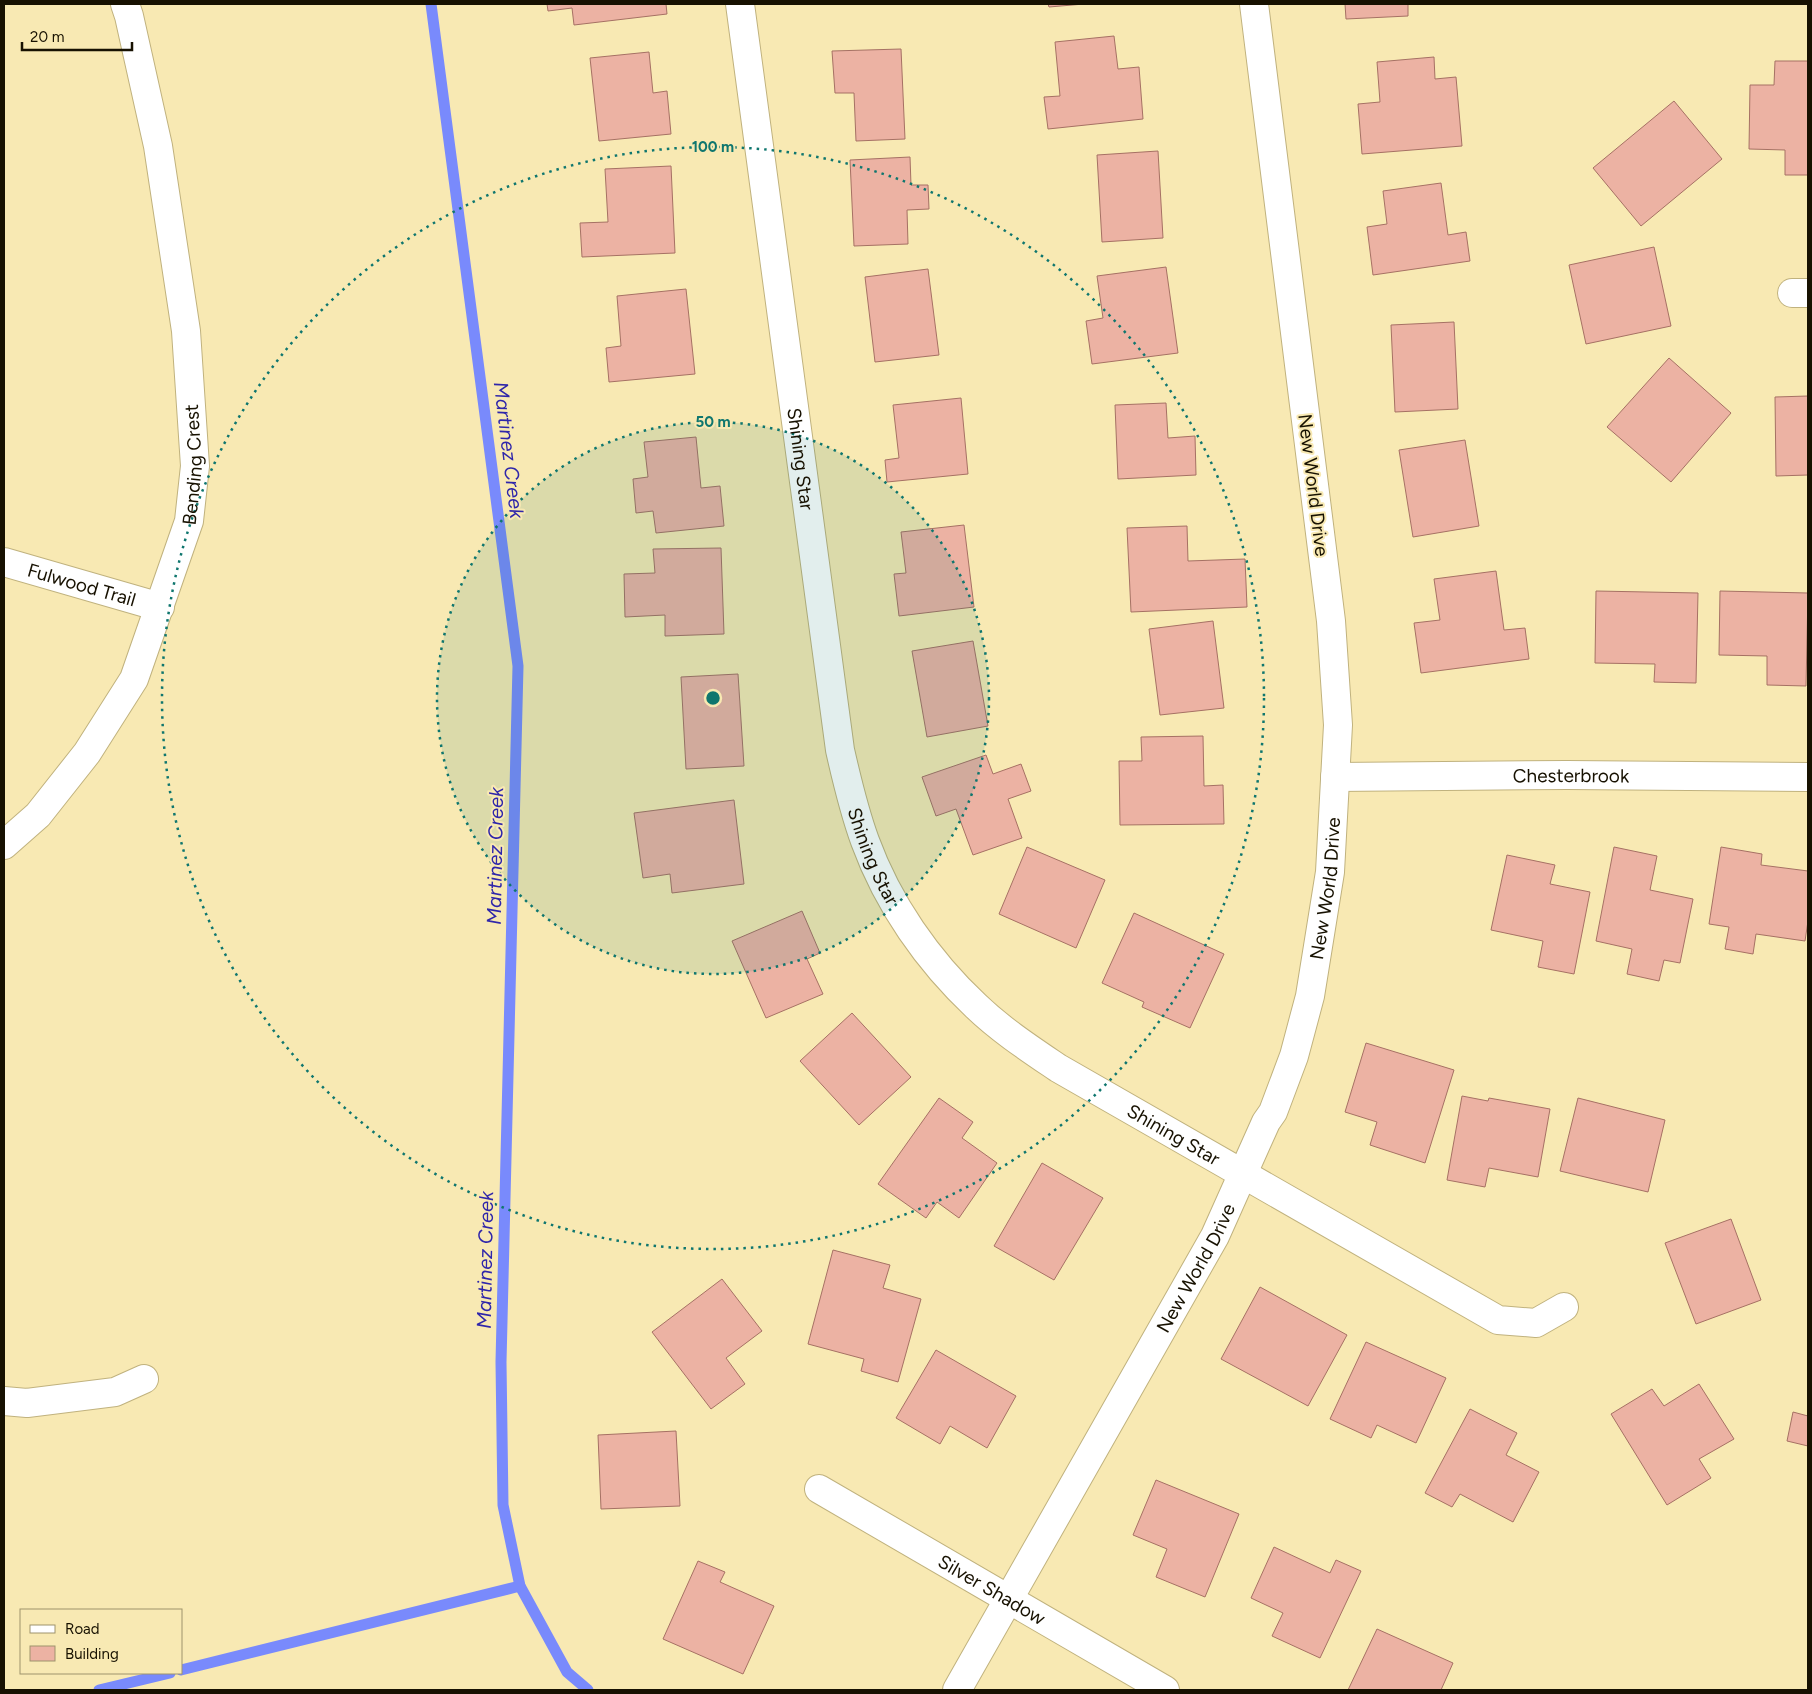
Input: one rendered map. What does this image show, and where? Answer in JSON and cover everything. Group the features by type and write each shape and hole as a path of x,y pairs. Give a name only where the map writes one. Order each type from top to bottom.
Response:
{"street":[{"name":"Bending Crest","path":"4,845 38,815 87,753 134,679 189,521 195,466 186,331 158,146 130,16 125,4"},
{"name":"Shining Star","path":"740,4 840,750 865,842 885,886 908,927 941,969 976,1006 1016,1039 1058,1068 1498,1320 1536,1323 1564,1307"},
{"name":"New World Drive","path":"957,1690 1215,1236 1266,1122 1273,1112 1294,1056 1310,996 1330,872 1338,725 1331,621 1254,4"},
{"name":"Fulwood Trail","path":"4,562 160,607"},
{"name":"Chesterbrook","path":"1335,777 1577,775 1808,777"},
{"path":"4,1401 27,1403 114,1392 144,1379"},
{"name":"Silver Shadow","path":"818,1489 1165,1690"}],"building":[{"path":"547,4 666,4 667,14 574,25 572,8 548,11"},
{"path":"1048,4 1084,4 1049,7"},
{"path":"1345,4 1408,4 1408,16 1346,19"},
{"path":"1114,36 1118,69 1139,67 1143,119 1048,129 1044,97 1060,96 1055,42"},
{"path":"901,49 905,139 856,141 854,93 835,93 832,51"},
{"path":"649,52 653,93 667,91 671,134 599,141 590,58"},
{"path":"1434,57 1435,79 1456,77 1462,146 1362,154 1358,104 1380,102 1377,62"},
{"path":"1775,61 1808,61 1808,175 1785,175 1785,150 1749,149 1750,85 1774,85"},
{"path":"1674,101 1722,159 1641,226 1593,168"},
{"path":"1158,151 1163,238 1102,242 1097,155"},
{"path":"910,157 911,185 928,185 929,209 907,210 908,244 854,246 850,160"},
{"path":"671,166 675,253 582,257 580,223 608,222 605,169"},
{"path":"1441,183 1448,235 1466,232 1470,261 1373,275 1367,227 1387,224 1383,191"},
{"path":"1654,247 1671,326 1586,344 1569,265"},
{"path":"1166,267 1178,353 1092,364 1086,321 1103,318 1097,276"},
{"path":"928,269 939,355 875,362 865,277"},
{"path":"686,289 695,374 609,382 606,348 621,346 617,296"},
{"path":"1454,322 1458,409 1395,412 1391,325"},
{"path":"1669,358 1731,413 1671,482 1607,427"},
{"path":"1808,396 1808,475 1776,476 1775,397"},
{"path":"961,398 968,474 887,482 885,460 899,458 893,405"},
{"path":"1166,403 1168,438 1195,436 1196,475 1118,479 1115,405"},
{"path":"696,437 701,488 720,486 724,526 656,533 653,511 636,513 633,479 648,477 644,442"},
{"path":"1465,440 1479,526 1413,537 1399,450"},
{"path":"964,525 974,607 899,616 894,574 906,573 901,532"},
{"path":"1187,526 1188,561 1245,559 1247,607 1131,612 1127,528"},
{"path":"721,548 724,634 665,636 665,615 625,617 624,574 655,573 653,549"},
{"path":"1496,571 1504,630 1525,628 1529,659 1421,673 1414,623 1440,620 1434,579"},
{"path":"1596,591 1698,593 1696,683 1654,682 1655,664 1595,663"},
{"path":"1720,591 1808,593 1806,686 1767,685 1767,656 1719,655"},
{"path":"1213,621 1224,708 1160,715 1149,629"},
{"path":"973,641 988,726 927,737 912,651"},
{"path":"738,674 744,766 686,769 681,677"},
{"path":"1203,736 1204,786 1223,785 1224,824 1120,825 1119,761 1142,761 1141,737"},
{"path":"986,755 993,774 1021,764 1031,791 1008,799 1022,838 973,855 956,809 936,816 922,777"},
{"path":"734,800 744,884 672,893 670,874 643,878 634,813"},
{"path":"1027,847 1105,880 1076,948 999,914"},
{"path":"1614,847 1657,856 1650,890 1693,899 1680,963 1664,960 1659,981 1627,974 1632,949 1596,941"},
{"path":"1721,847 1762,854 1761,865 1808,871 1808,921 1805,941 1756,934 1753,954 1725,949 1729,927 1709,924"},
{"path":"1507,855 1555,865 1550,884 1590,892 1574,974 1538,967 1543,941 1491,930"},
{"path":"802,911 820,953 807,959 823,994 766,1018 732,941"},
{"path":"1134,913 1224,954 1190,1028 1142,1007 1144,1002 1102,983"},
{"path":"852,1013 911,1077 859,1125 800,1061"},
{"path":"1366,1043 1454,1070 1425,1163 1370,1145 1377,1122 1345,1112"},
{"path":"1462,1096 1488,1101 1489,1098 1550,1109 1538,1177 1489,1168 1485,1187 1447,1180"},
{"path":"939,1098 973,1122 962,1138 997,1163 959,1218 937,1202 926,1218 878,1184"},
{"path":"1578,1098 1665,1120 1648,1192 1560,1171"},
{"path":"1042,1163 1103,1198 1054,1280 994,1246"},
{"path":"1731,1219 1761,1300 1696,1324 1665,1243"},
{"path":"833,1250 890,1265 883,1288 921,1299 898,1382 861,1371 864,1359 808,1344"},
{"path":"722,1279 762,1331 726,1358 745,1384 711,1409 652,1332"},
{"path":"1260,1287 1347,1335 1308,1406 1221,1359"},
{"path":"1366,1342 1446,1378 1416,1443 1377,1425 1371,1438 1330,1419"},
{"path":"936,1350 1016,1396 987,1448 950,1426 940,1444 896,1418"},
{"path":"1699,1384 1734,1439 1699,1459 1711,1478 1667,1505 1611,1414 1652,1389 1664,1406"},
{"path":"1470,1409 1517,1433 1506,1455 1539,1472 1513,1522 1460,1494 1452,1507 1425,1493"},
{"path":"1793,1412 1808,1416 1808,1446 1787,1441"},
{"path":"676,1431 680,1506 601,1509 598,1435"},
{"path":"1156,1480 1239,1514 1205,1597 1156,1577 1167,1549 1133,1535"},
{"path":"1274,1547 1330,1573 1336,1560 1361,1571 1320,1658 1272,1636 1283,1613 1251,1598"},
{"path":"698,1561 725,1572 720,1582 774,1606 743,1674 663,1639"},
{"path":"1377,1629 1453,1663 1441,1690 1348,1690"}],"waterway":[{"name":"Martinez Creek","path":"431,4 518,666 501,1362 503,1505 520,1586 567,1672 588,1690"},
{"path":"182,1670 520,1586"},
{"path":"99,1690 166,1674"}]}
